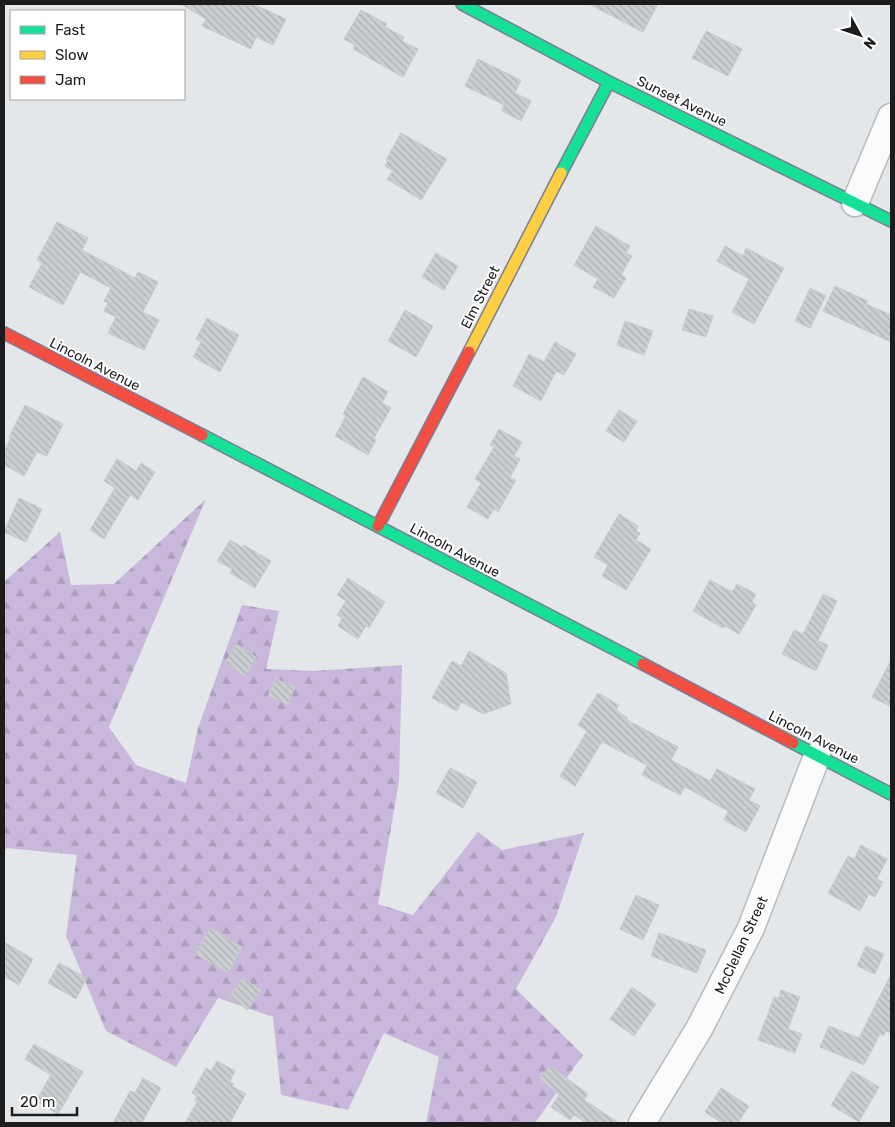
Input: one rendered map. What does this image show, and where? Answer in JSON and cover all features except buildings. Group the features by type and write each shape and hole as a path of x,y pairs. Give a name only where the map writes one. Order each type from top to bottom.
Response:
{"street":[{"name":"Sunset Avenue","path":"462,4 609,82 891,221"},
{"name":"Elm Street","path":"378,526 609,82"},
{"path":"855,203 891,117"},
{"name":"Lincoln Avenue","path":"4,334 378,526 891,794"},
{"name":"McClellan Street","path":"642,1123 696,1035 752,928 818,756"}],"green space":[{"path":"206,499 109,727 136,765 186,783 198,728 242,605 279,611 266,669 314,671 402,665 399,781 378,904 413,915 478,832 502,850 584,833 556,917 516,989 583,1055 535,1123 426,1123 439,1057 384,1033 348,1110 281,1095 273,1017 218,998 176,1067 106,1031 66,936 77,855 7,848 4,851 4,582 60,532 71,585 114,584"}],"traffic: fast":[{"path":"462,4 609,82 891,221"},
{"path":"561,173 609,82"},
{"path":"202,435 643,664"},
{"path":"793,743 891,794"}],"traffic: slow":[{"path":"469,352 561,173"}],"traffic: jam":[{"path":"4,333 202,435"},
{"path":"378,526 469,352"},
{"path":"643,664 793,743"}]}
